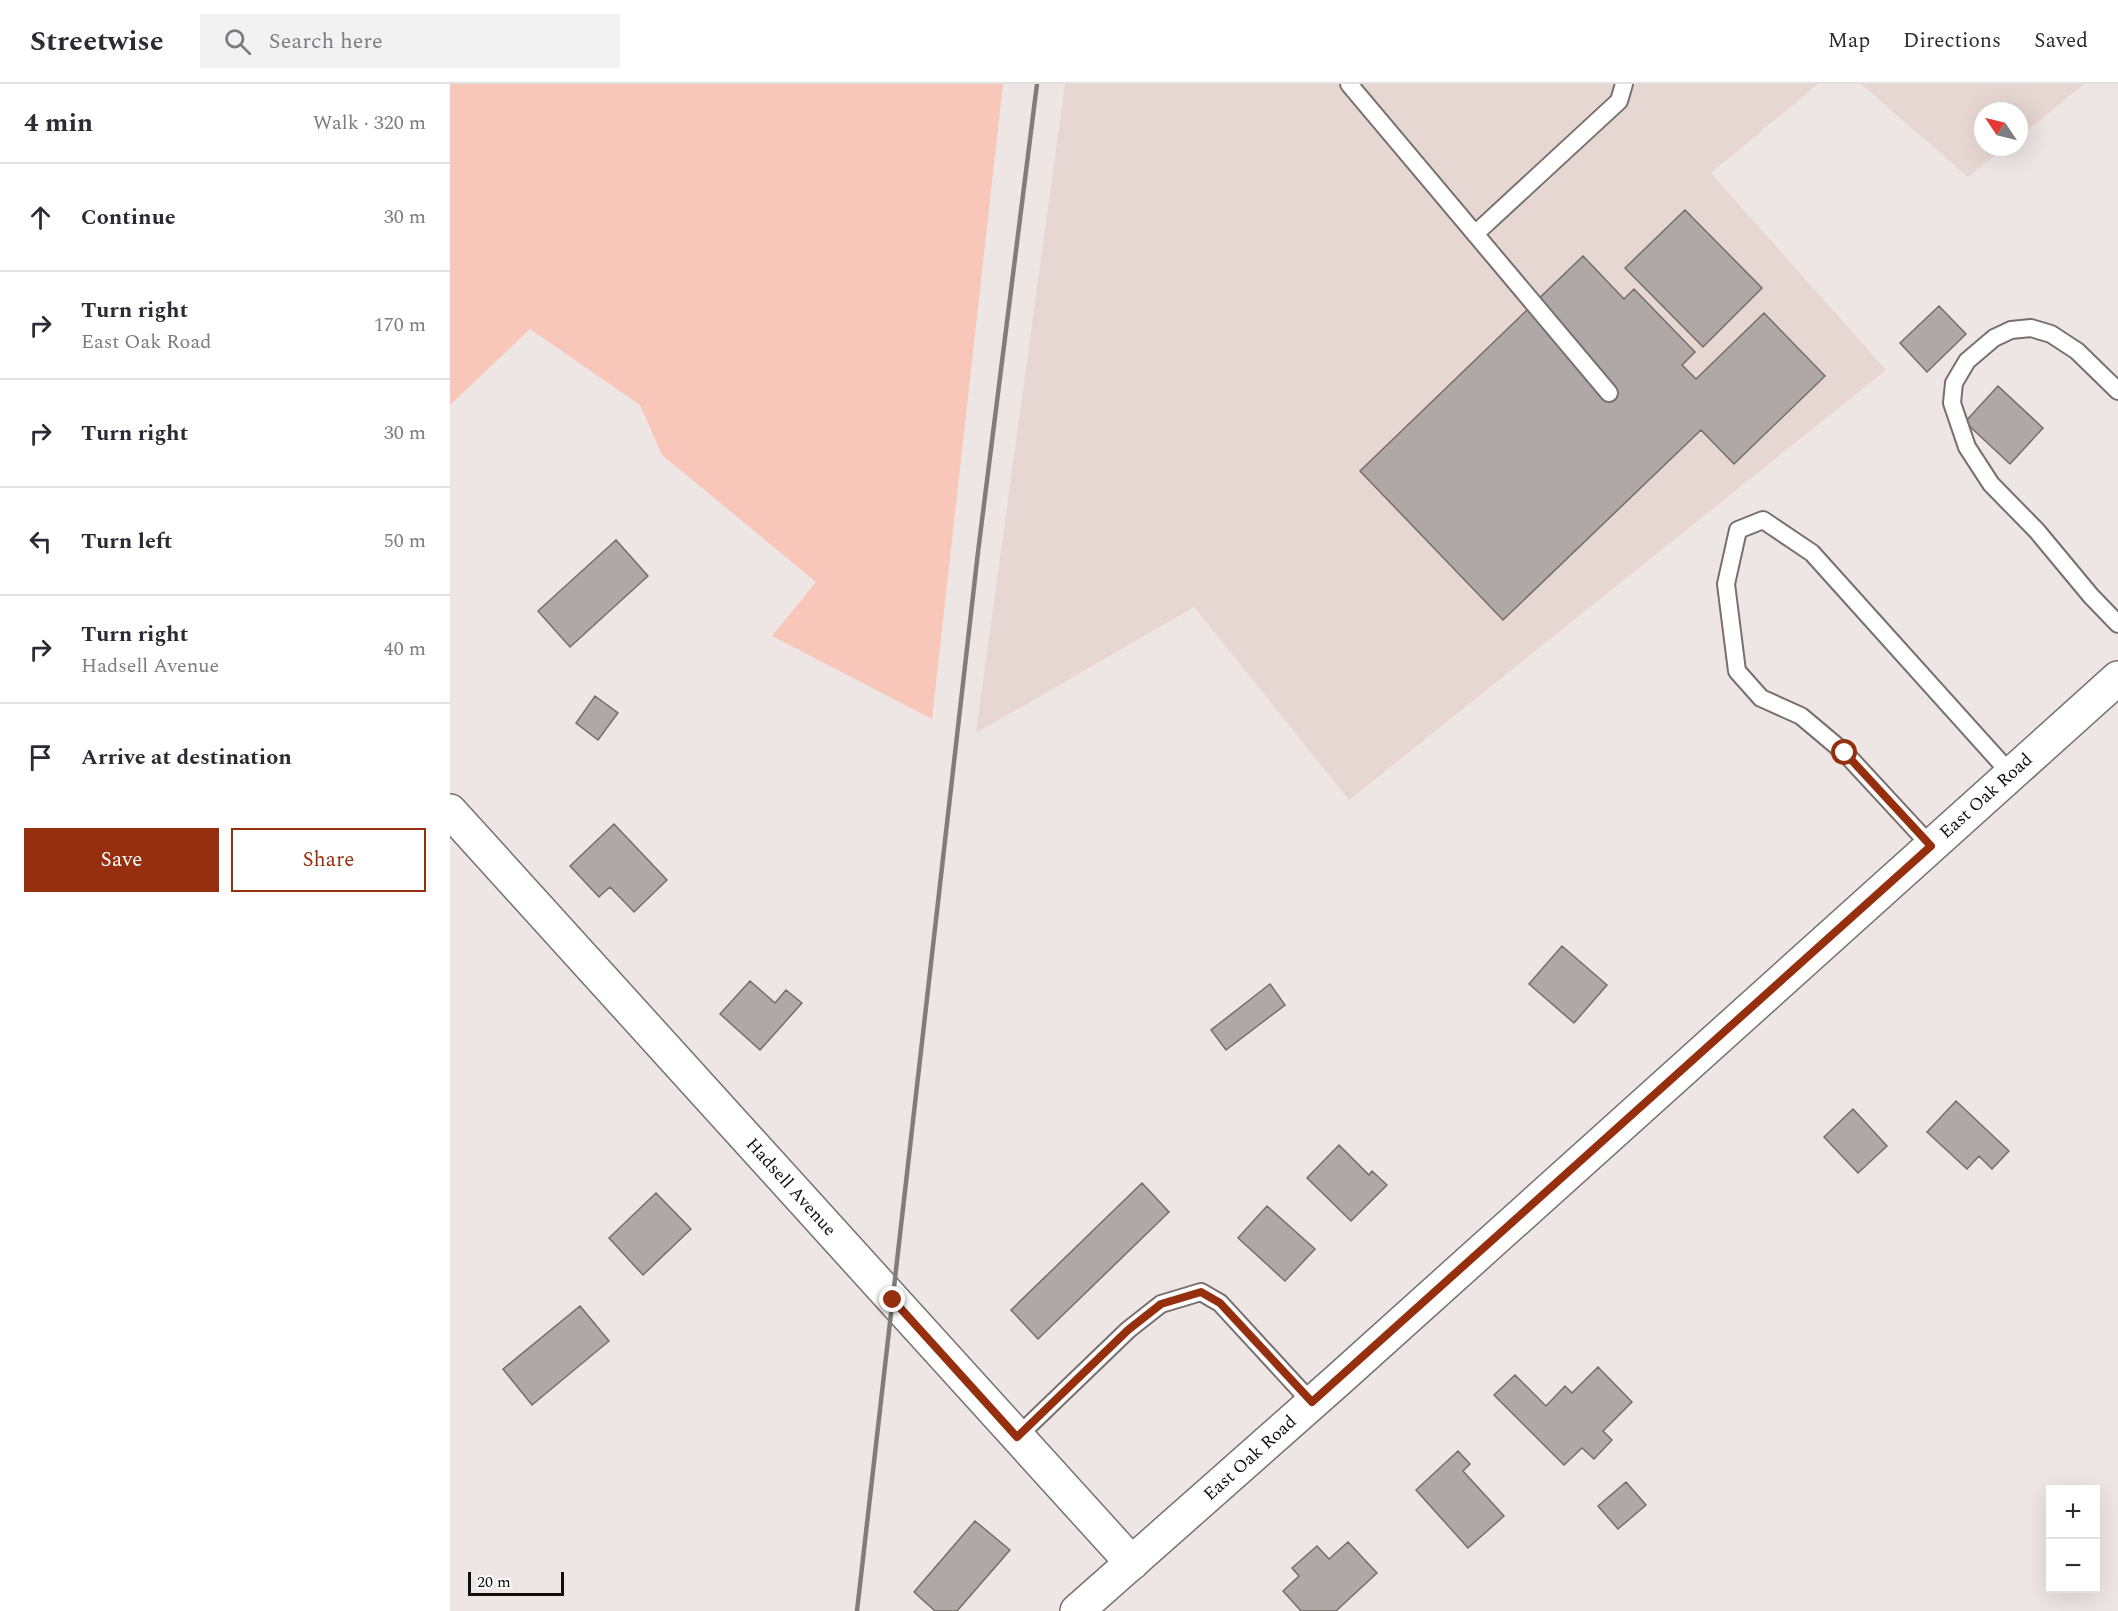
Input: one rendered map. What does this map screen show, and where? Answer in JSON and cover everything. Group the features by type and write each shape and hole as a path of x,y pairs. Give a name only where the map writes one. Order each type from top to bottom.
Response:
{"street":[{"name":"East Oak Road","path":"1077,1611 2118,678"},
{"name":"Hadsell Avenue","path":"450,811 1132,1563"}],"lane":[{"path":"1349,84 1609,393"},
{"path":"1475,234 1619,101 1624,84"},
{"path":"2118,391 2077,351 2051,334 2031,328 2011,330 1994,338 1967,361 1954,383 1952,403 1968,447 1991,484 2037,531 2091,596 2118,624"},
{"path":"1931,846 1845,753 1801,716 1761,698 1737,671 1726,584 1738,530 1763,519 1812,553 2010,773"},
{"path":"1017,1437 1128,1330 1161,1304 1201,1292 1220,1303 1312,1402"}],"shaded area":[{"path":"450,84 1003,84 932,719 772,636 816,582 662,455 640,405 530,329 450,405"},
{"path":"1065,84 1818,84 1711,173 1886,370 1349,800 1194,607 976,733"},
{"path":"1861,84 2084,84 2028,130 2028,102 1974,102 1974,156 1995,156 1968,177"}],"building":[{"path":"1685,210 1762,288 1703,347 1625,268"},
{"path":"1583,256 1624,299 1634,289 1695,352 1682,365 1696,379 1764,313 1825,376 1734,464 1701,430 1503,620 1360,471"},
{"path":"1939,306 1966,334 1927,372 1900,343"},
{"path":"1998,386 2043,428 2010,464 1965,422"},
{"path":"616,540 648,576 570,647 538,611"},
{"path":"595,696 618,713 598,740 576,723"},
{"path":"614,824 667,880 634,912 610,887 599,897 570,866"},
{"path":"1562,946 1607,985 1574,1023 1529,984"},
{"path":"750,981 775,1003 786,990 802,1003 760,1050 720,1014"},
{"path":"1270,984 1285,1005 1226,1050 1211,1030"},
{"path":"1956,1101 2009,1151 1992,1169 1979,1156 1967,1169 1927,1132"},
{"path":"1853,1109 1887,1146 1858,1173 1824,1137"},
{"path":"1339,1145 1369,1175 1372,1171 1387,1185 1351,1221 1307,1178"},
{"path":"1142,1183 1169,1212 1038,1339 1011,1310"},
{"path":"656,1193 691,1229 643,1275 609,1238"},
{"path":"1267,1206 1315,1249 1285,1281 1238,1238"},
{"path":"580,1306 609,1341 532,1405 503,1369"},
{"path":"1598,1367 1632,1402 1603,1431 1612,1440 1594,1459 1582,1448 1564,1465 1494,1395 1515,1375 1546,1406 1565,1386 1572,1393"},
{"path":"1458,1451 1470,1464 1463,1471 1504,1516 1468,1548 1416,1490"},
{"path":"1626,1482 1646,1505 1618,1529 1598,1506"},
{"path":"975,1521 1010,1550 957,1611 935,1611 914,1592"},
{"path":"1348,1542 1377,1573 1336,1611 1301,1611 1283,1591 1299,1576 1292,1568 1317,1546 1329,1559"}],"railway":[{"path":"857,1611 978,552 1037,84"}],"route":[{"path":"893,1300 1017,1437 1128,1330 1161,1304 1201,1292 1220,1303 1312,1402 1931,846 1845,753"}]}
